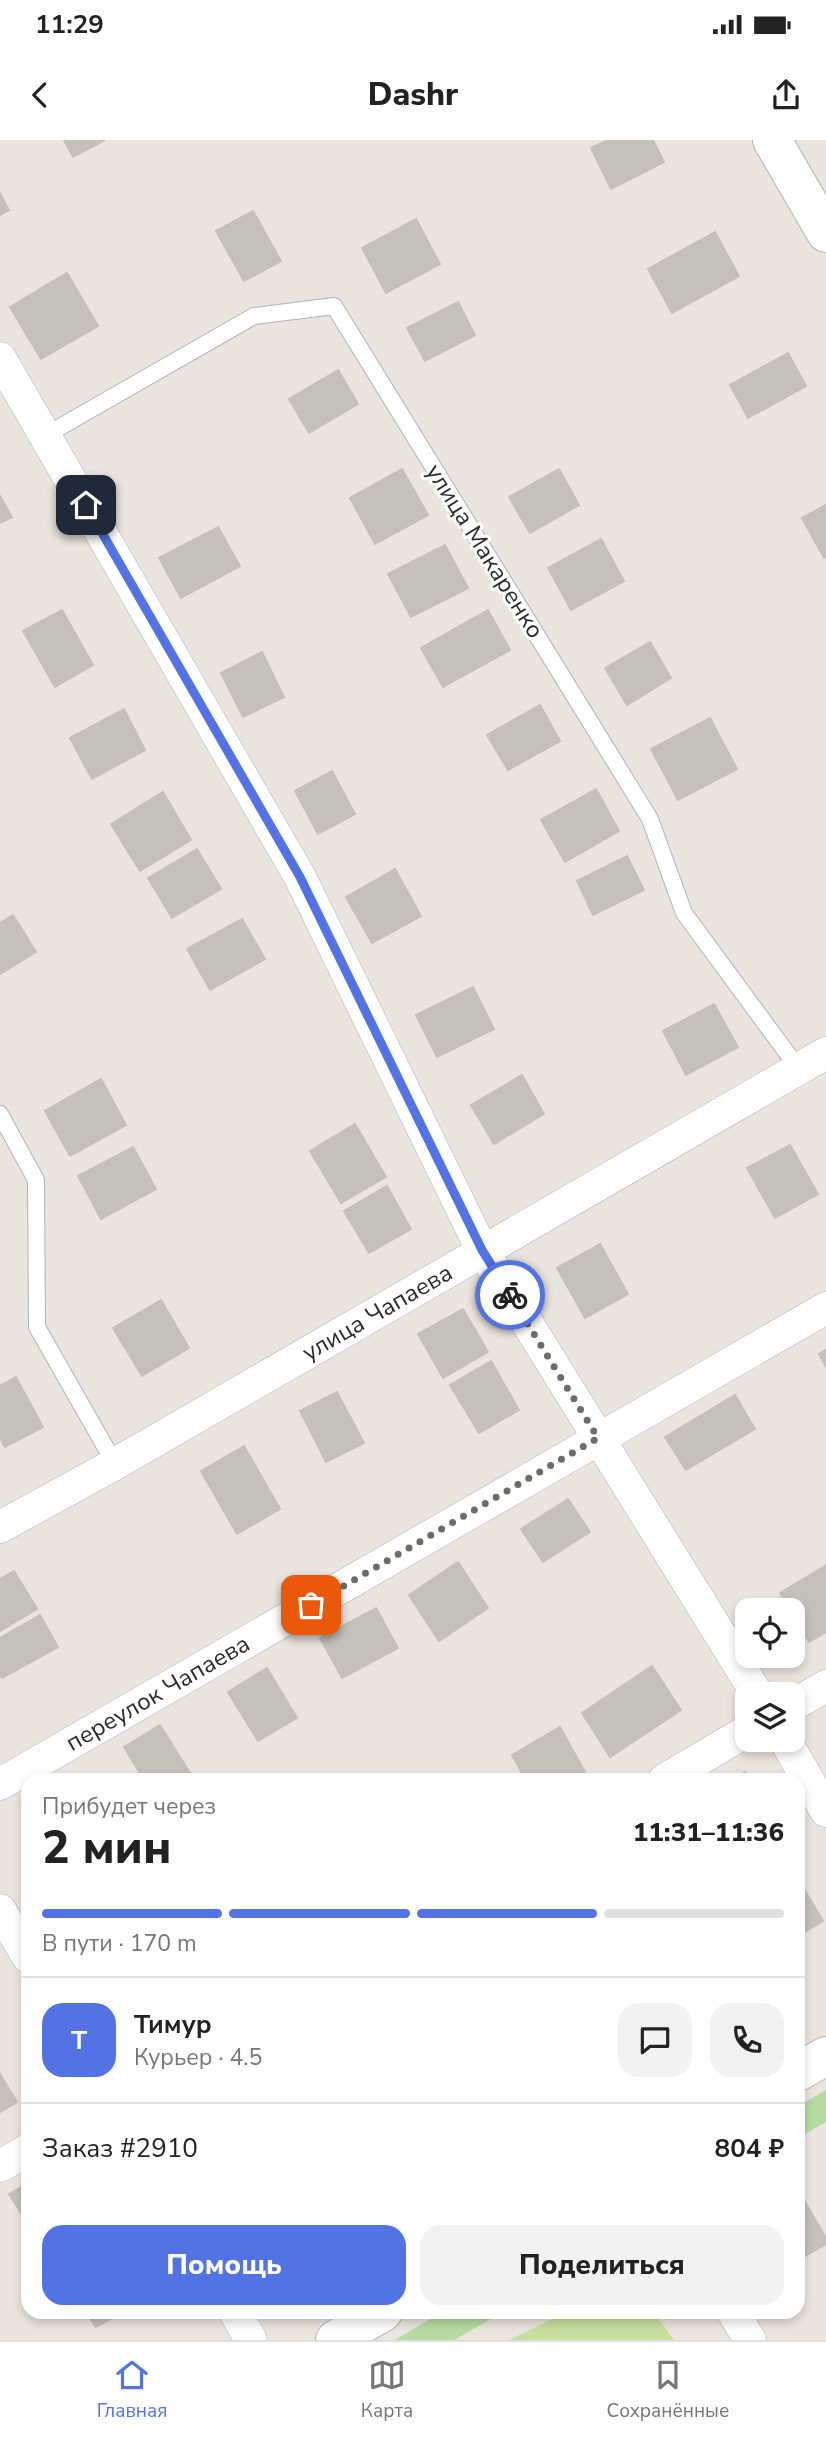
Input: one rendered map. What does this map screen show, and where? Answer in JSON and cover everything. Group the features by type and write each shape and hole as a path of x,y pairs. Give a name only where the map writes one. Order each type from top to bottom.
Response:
{"street":[{"path":"772,140 826,233"},
{"path":"0,358 300,877 482,1250 750,1682"},
{"name":"улица Чапаева","path":"0,1527 115,1464 826,1053"},
{"name":"переулок Чапаева","path":"0,1784 826,1308"},
{"path":"805,1698 826,1686"},
{"path":"676,1773 735,1738"},
{"path":"792,1752 804,1773"},
{"path":"805,1775 826,1811"},
{"path":"0,1910 21,1945"},
{"path":"805,2068 826,2056"},
{"path":"0,2166 21,2154"},
{"path":"239,2319 251,2340"},
{"path":"334,2340 371,2319"},
{"path":"737,2319 750,2340"}],"lane":[{"name":"улица Макаренко","path":"46,435 254,316 334,306 650,819 684,913 799,1068"},
{"path":"0,1114 36,1180 37,1327 115,1464"}],"green space":[{"path":"826,2090 826,2122 805,2134 805,2102"},
{"path":"430,2319 491,2319 454,2340 395,2340"},
{"path":"552,2319 658,2319 674,2340 509,2340"}],"building":[{"path":"64,140 105,140 73,157"},
{"path":"608,140 653,140 664,162 611,189 591,148"},
{"path":"0,193 9,210 0,215"},
{"path":"253,211 281,261 244,281 216,231"},
{"path":"416,219 440,264 386,293 362,248"},
{"path":"715,232 739,276 672,313 648,269"},
{"path":"67,273 98,326 41,359 10,307"},
{"path":"458,302 475,335 425,361 407,328"},
{"path":"788,353 806,386 748,418 730,385"},
{"path":"338,370 358,404 309,433 289,399"},
{"path":"402,469 428,515 375,544 350,498"},
{"path":"559,469 579,505 530,533 509,497"},
{"path":"0,496 12,517 0,523"},
{"path":"826,505 826,557 824,558 802,518"},
{"path":"218,527 240,566 181,598 159,558"},
{"path":"601,539 624,581 571,610 548,568"},
{"path":"445,545 468,588 411,617 388,574"},
{"path":"62,610 93,665 55,687 23,631"},
{"path":"488,610 510,650 443,687 421,648"},
{"path":"650,642 671,678 627,705 605,668"},
{"path":"262,652 284,697 243,717 221,673"},
{"path":"540,705 560,741 508,770 487,735"},
{"path":"124,709 145,750 92,779 70,738"},
{"path":"710,718 737,769 678,800 651,749"},
{"path":"332,771 355,814 318,834 295,791"},
{"path":"596,789 619,831 565,862 541,820"},
{"path":"163,792 191,840 140,871 111,824"},
{"path":"197,849 221,889 172,918 148,878"},
{"path":"627,856 644,890 593,915 577,881"},
{"path":"395,869 421,916 372,943 346,897"},
{"path":"13,915 36,952 0,974 0,923"},
{"path":"242,919 265,959 210,990 187,949"},
{"path":"473,987 494,1029 437,1057 416,1015"},
{"path":"714,1004 738,1047 686,1075 663,1031"},
{"path":"522,1075 544,1114 494,1144 471,1105"},
{"path":"101,1079 126,1125 70,1156 45,1111"},
{"path":"355,1124 386,1177 341,1203 310,1151"},
{"path":"790,1145 818,1194 775,1218 747,1168"},
{"path":"133,1147 156,1189 101,1219 78,1176"},
{"path":"387,1186 411,1229 369,1253 344,1211"},
{"path":"600,1244 628,1294 585,1318 557,1268"},
{"path":"161,1300 189,1348 142,1376 113,1328"},
{"path":"463,1309 488,1352 443,1378 418,1334"},
{"path":"826,1350 826,1367 819,1354"},
{"path":"491,1361 519,1410 479,1433 450,1385"},
{"path":"16,1377 43,1427 5,1447 0,1438 0,1386"},
{"path":"337,1392 364,1443 326,1462 300,1411"},
{"path":"735,1395 755,1429 686,1470 665,1437"},
{"path":"244,1446 280,1509 237,1534 201,1471"},
{"path":"568,1499 590,1532 543,1562 521,1529"},
{"path":"458,1562 488,1608 439,1641 409,1595"},
{"path":"825,1566 826,1632 809,1642 805,1635 805,1598 783,1598 780,1593"},
{"path":"14,1571 37,1609 0,1631 0,1579"},
{"path":"376,1608 398,1648 342,1678 320,1638"},
{"path":"40,1615 58,1647 2,1678 0,1638"},
{"path":"652,1666 681,1710 610,1757 582,1713"},
{"path":"267,1668 297,1718 258,1741 228,1692"},
{"path":"160,1725 190,1773 140,1773 124,1747"},
{"path":"560,1727 585,1772 522,1773 512,1755"},
{"path":"805,1891 823,1921 805,1932"},
{"path":"0,2074 17,2102 0,2112"},
{"path":"21,2187 21,2213 9,2194"},
{"path":"805,2202 826,2238 826,2244 805,2256"},
{"path":"91,2319 110,2319 96,2327"}],"way so far":[{"path":"311,1605 598,1438 510,1295"}],"route":[{"path":"86,505 300,877 482,1250 510,1295"}]}
